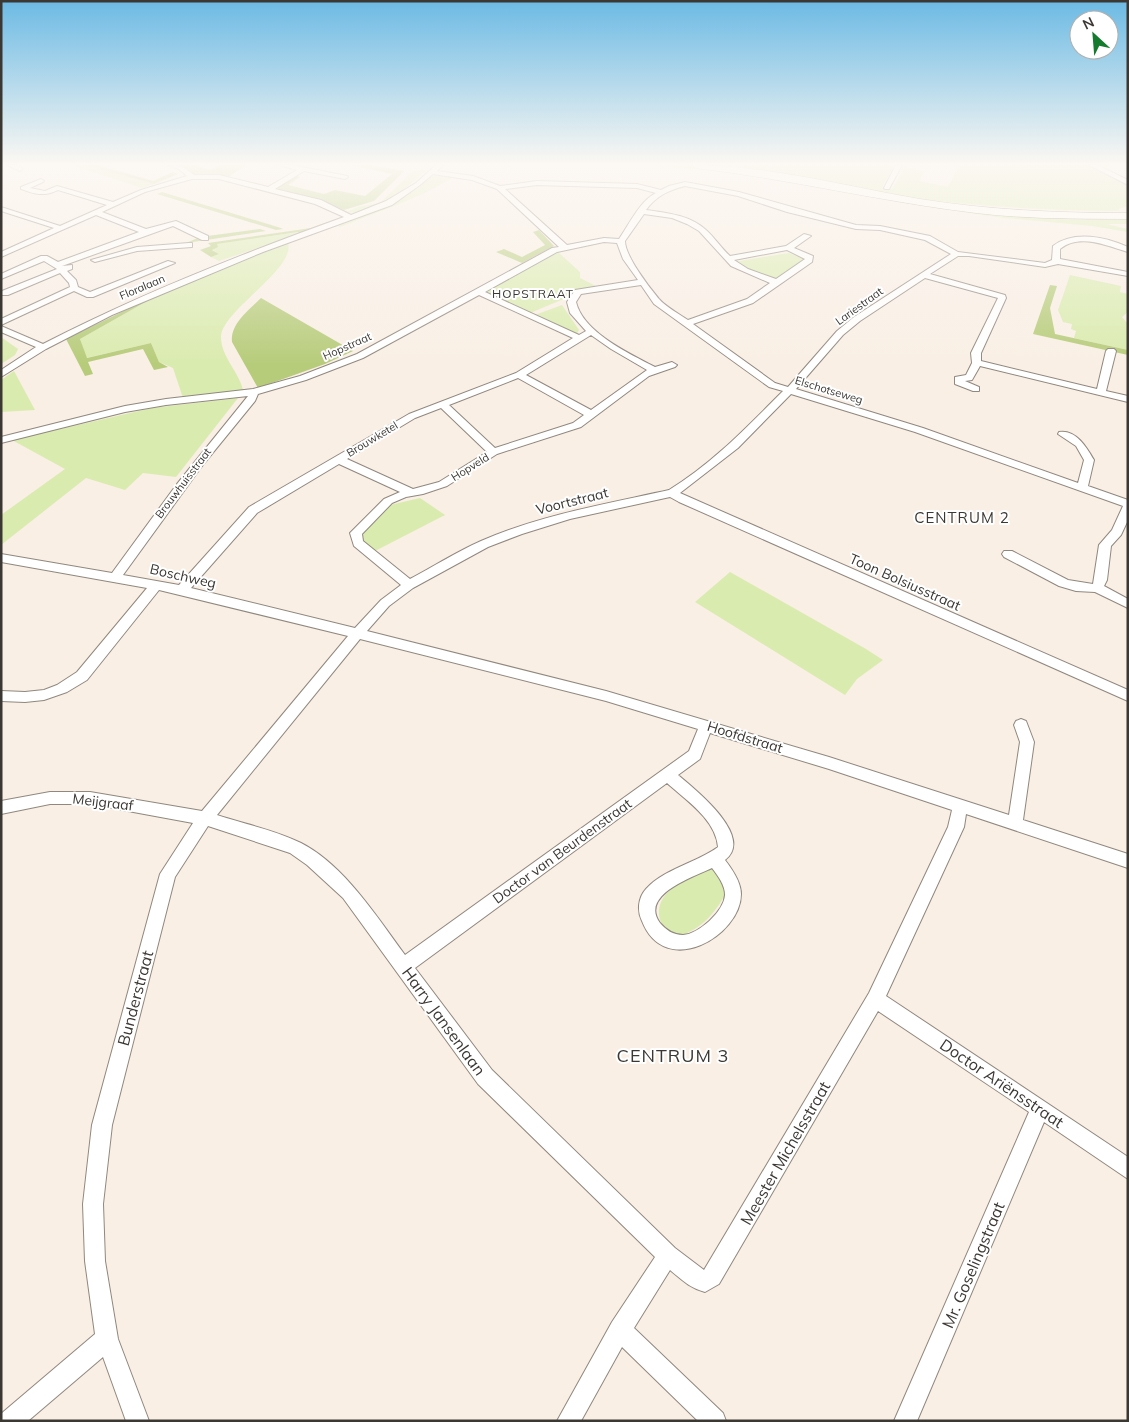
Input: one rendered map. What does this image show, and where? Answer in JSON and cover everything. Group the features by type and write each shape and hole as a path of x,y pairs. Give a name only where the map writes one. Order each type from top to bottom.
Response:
{"street":[{"path":"1,255 53,231"},
{"path":"191,231 205,238"},
{"name":"Floralaan","path":"1,374 43,347 109,313 229,262 315,231"},
{"path":"547,231 564,247"},
{"path":"621,241 627,231"},
{"path":"703,231 728,260 746,271 775,282"},
{"path":"895,231 926,238 956,254 969,254 1045,265 1056,261 1128,274"},
{"path":"5,293 60,267 146,232"},
{"path":"728,260 788,248 807,236"},
{"name":"Hopstraat","path":"1,440 148,405 254,392 303,378 351,360 555,250 604,240 621,241"},
{"path":"1056,261 1056,248 1061,243 1070,240 1103,242 1128,250"},
{"name":"Elschotseweg","path":"621,241 621,246 627,259 657,302 772,385 919,430 1128,505"},
{"path":"60,267 137,249 189,245"},
{"path":"686,324 750,301 810,258 788,248"},
{"name":"Lariestraat","path":"789,391 840,333 856,319 956,254"},
{"path":"1,277 44,258 60,267 73,282 74,288"},
{"path":"1,322 74,288 90,295 172,263"},
{"path":"923,275 1001,295 1002,298 976,353 976,363 969,378 958,379 958,382 976,389"},
{"path":"642,282 578,292 572,297 570,303 571,310 591,331 610,345 654,370"},
{"path":"479,292 579,338"},
{"path":"1,329 43,347"},
{"name":"Brouwketel","path":"182,590 253,510 412,416 519,375 591,331"},
{"path":"1100,392 1111,351"},
{"path":"976,363 1128,399"},
{"name":"Hopveld","path":"409,584 358,543 356,533 388,501 404,494 443,484 493,452 577,425 654,370 672,366"},
{"path":"519,375 592,415"},
{"name":"Voortstraat","path":"357,634 386,603 409,584 484,544 518,531 577,514 672,493 687,484 734,446 789,391"},
{"name":"Brouwhuisstraat","path":"115,577 179,487 218,436 252,399 254,392"},
{"path":"442,404 493,452"},
{"path":"1063,434 1080,444 1089,460 1082,488"},
{"path":"338,459 412,493"},
{"name":"Toon Bolsiusstraat","path":"672,493 692,504 1128,696"},
{"path":"1097,588 1101,580 1105,545 1117,532 1128,505"},
{"path":"1008,554 1073,587 1087,590 1097,588 1128,604"},
{"name":"Boschweg","path":"1,558 182,590 357,634"},
{"path":"1,696 30,698 50,694 82,676 156,585"},
{"name":"Hoofdstraat","path":"357,634 606,696 706,725 960,805 1128,861"},
{"name":"Bunderstraat","path":"138,1421 107,1339 95,1261 93,1204 102,1125 168,874 205,818 357,634"},
{"name":"Doctor van Beurdenstraat","path":"404,966 695,755 706,725"},
{"path":"1015,824 1027,742 1021,725"},
{"path":"667,774 718,824 727,841 726,850 714,859 656,890 648,900 646,911 650,924 670,942 684,943 701,938 720,922 733,897 732,886 714,859"},
{"name":"Meijgraaf","path":"2,808 50,798 83,797 205,818"},
{"name":"Meester Michelsstraat","path":"668,1256 697,1279 705,1281 712,1277 875,998 956,827 960,805"},
{"name":"Harry Jansenlaan","path":"205,818 295,848 313,860 348,893 485,1077 668,1256"},
{"name":"Doctor Ariënsstraat","path":"875,998 1128,1169"},
{"name":"Mr. Goselingstraat","path":"905,1421 1040,1108"},
{"path":"568,1421 620,1330 668,1256"},
{"path":"620,1330 715,1421"},
{"path":"10,1421 107,1339"}],"green space":[{"path":"242,231 264,231 186,243 200,237"},
{"path":"288,231 307,231 300,234 298,232 217,244 218,247 212,250 219,254 211,257 200,250 211,246 208,243"},
{"path":"540,231 554,246 522,263 496,252 504,249 522,257 545,245 533,232"},
{"path":"299,232 300,234 219,261 211,257 219,254 212,249 216,244"},
{"path":"288,243 287,253 281,265 244,303 224,327 221,337 224,351 243,390 183,398 173,368 159,362 151,343 86,358 80,339 165,291"},
{"path":"558,252 580,272 580,278 598,287 572,295 530,313 485,291"},
{"path":"789,253 806,260 778,280 749,272 733,262"},
{"path":"1070,275 1121,286 1120,292 1128,294 1128,312 1122,317 1128,324 1128,350 1074,338 1076,331 1071,329 1072,324 1063,322 1058,310"},
{"path":"1050,285 1057,286 1050,308 1055,334 1128,350 1128,355 1033,334"},
{"path":"165,291 80,339 87,358 151,343 159,362 168,367 154,370 143,349 88,362 93,374 85,376 66,339"},
{"path":"261,298 353,351 325,364 258,388 232,342 232,335 237,323"},
{"path":"562,305 579,330 576,335 532,316"},
{"path":"1,337 18,349 15,355 1,364"},
{"path":"14,371 35,410 1,412 1,380"},
{"path":"238,398 176,477 143,473 125,490 86,478 1,545 1,515 65,469 12,440 152,408"},
{"path":"420,498 445,515 375,551 360,538 362,531 390,505"},
{"path":"730,572 883,660 857,679 845,695 695,602"},
{"path":"711,868 722,882 725,895 721,902 707,920 688,933 680,936 669,931 661,923 659,915 663,898 669,891 685,880"}],"district":[{"name":"HOPSTRAAT","path":"533,294"},
{"name":"CENTRUM 2","path":"962,518"},
{"name":"CENTRUM 3","path":"673,1056"}]}
